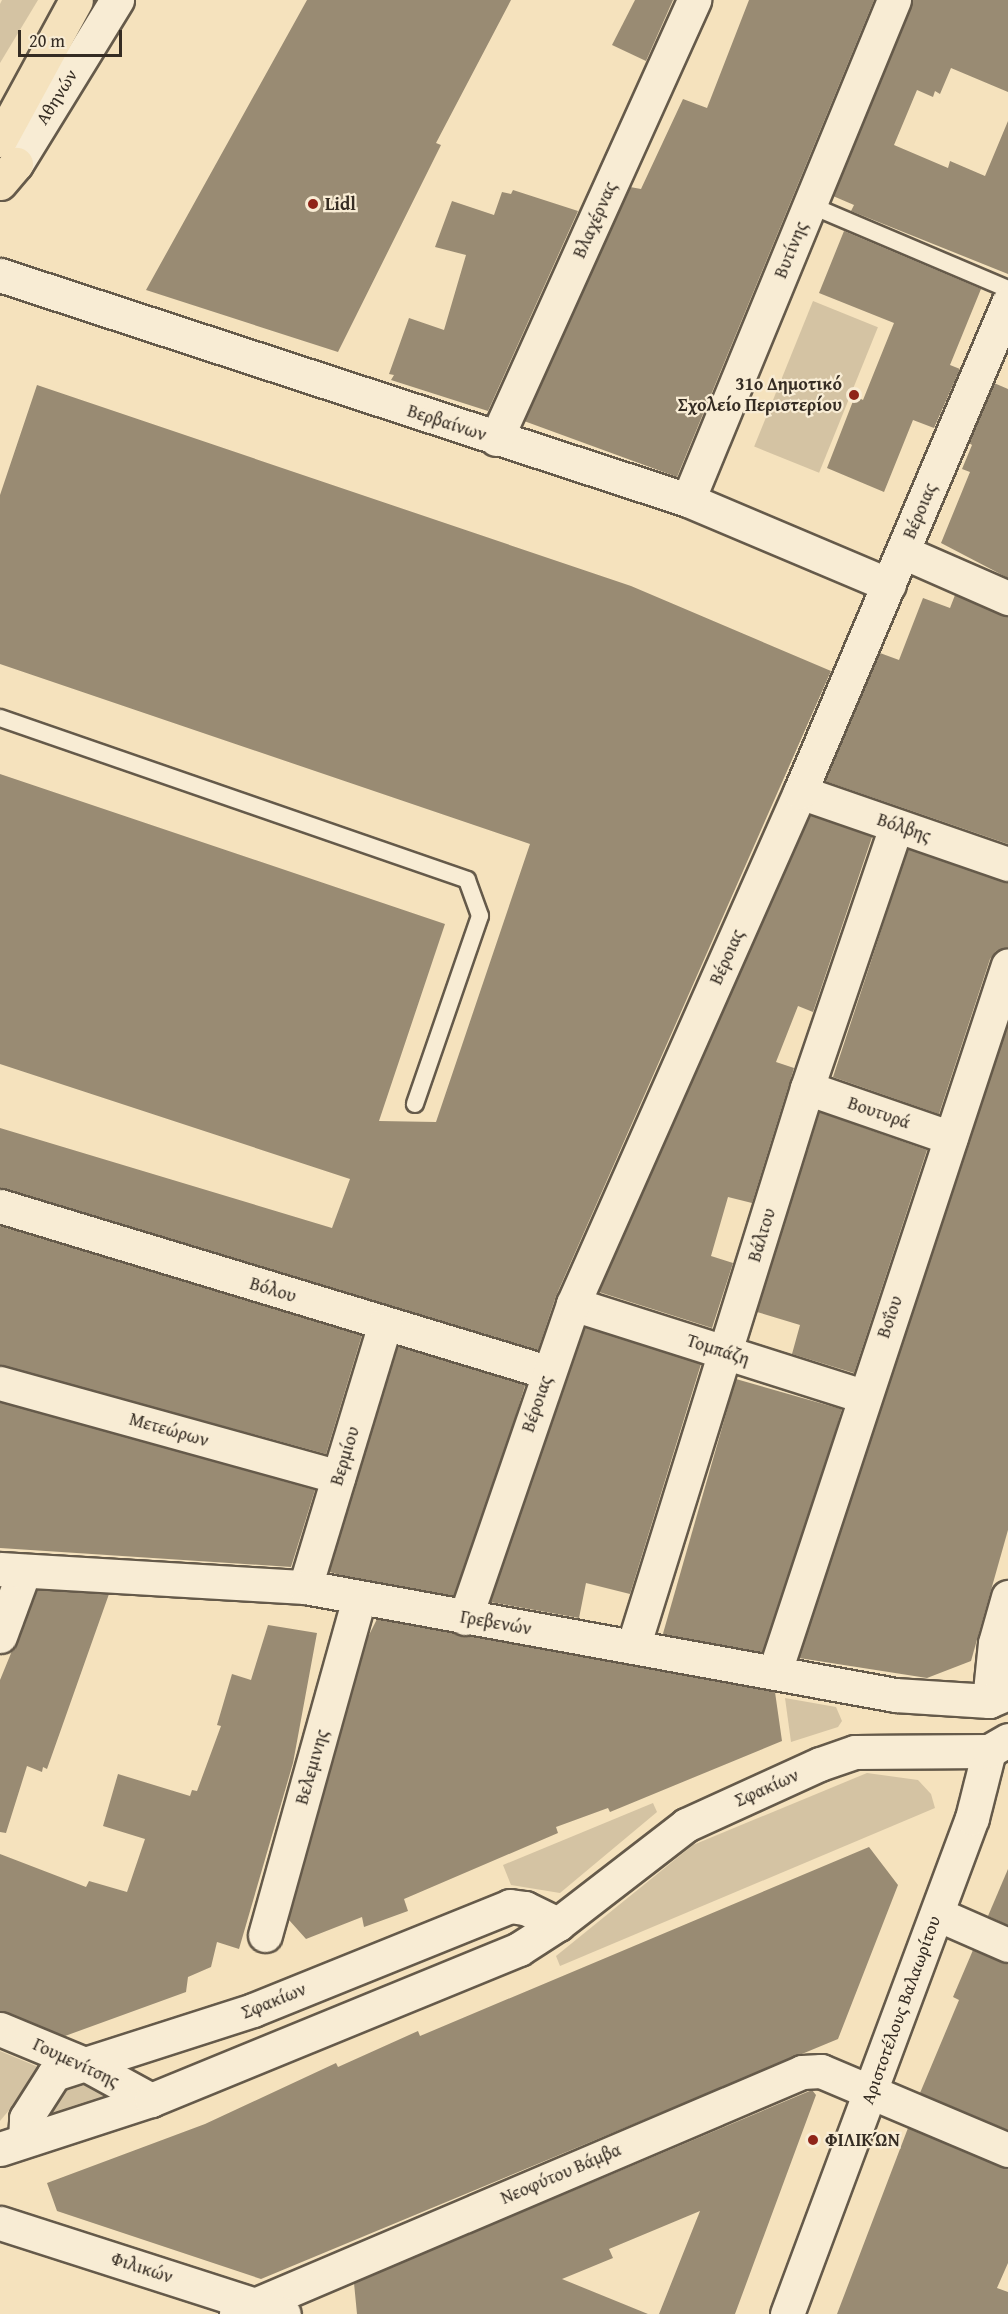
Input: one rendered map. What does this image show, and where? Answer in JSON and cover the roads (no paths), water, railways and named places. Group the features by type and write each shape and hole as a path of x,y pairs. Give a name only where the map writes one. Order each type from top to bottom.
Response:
{"highway":[{"name":"Αθηνών","path":"6,163 76,0"}],"street":[{"name":"Αθηνών","path":"6,163 117,0"},
{"name":"Βλαχέρνας","path":"496,439 694,0"},
{"name":"Βυτίνης","path":"688,500 894,0"},
{"name":"Βερβαίνων","path":"0,275 688,500 889,585"},
{"name":"Βέροιας","path":"465,1618 547,1372 573,1304 1004,324"},
{"path":"903,552 1008,597"},
{"name":"Βόλβης","path":"800,792 1008,864"},
{"name":"Βάλτου","path":"633,1647 807,1088 896,826"},
{"name":"Βοΐου","path":"776,1671 863,1396 1008,965"},
{"name":"Βουτυρά","path":"807,1088 951,1138"},
{"name":"Βόλου","path":"0,1206 547,1372"},
{"name":"Τομπάζη","path":"573,1304 863,1396"},
{"name":"Βερμίου","path":"305,1587 385,1324"},
{"name":"Μετεώρων","path":"0,1383 338,1477"},
{"path":"0,1636 12,1570"},
{"name":"Γρεβενών","path":"12,1570 305,1587 465,1618 776,1671 906,1697 998,1697"},
{"name":"Αριστοτέλους Βαλαωρίτου","path":"787,2314 998,1746 995,1642 1008,1597"},
{"name":"Βελεμινης","path":"266,1935 359,1598"},
{"name":"Σφακίων","path":"13,2144 151,2100 519,1948 558,1924 686,1825 820,1764 855,1752 998,1746"},
{"name":"Σφακίων","path":"13,2144 44,2085 54,2074 254,2010 510,1906 525,1908 558,1924"},
{"path":"937,1914 1008,1945"},
{"name":"Γουμενίτσης","path":"0,2029 87,2065 151,2100"},
{"name":"Νεοφύτου Βάμβα","path":"257,2311 801,2072 820,2071 1008,2150"},
{"name":"Φιλικών","path":"0,2223 257,2311"}],"lane":[{"path":"810,205 1008,289"},
{"path":"0,718 467,880 480,916 415,1104"}],"place":[{"name":"Lidl","path":"313,204"},
{"name":"31ο Δημοτικό Σχολείο Περιστερίου","path":"854,395"},
{"name":"ΦΙΛΙΚΏΝ","path":"813,2140"}]}
